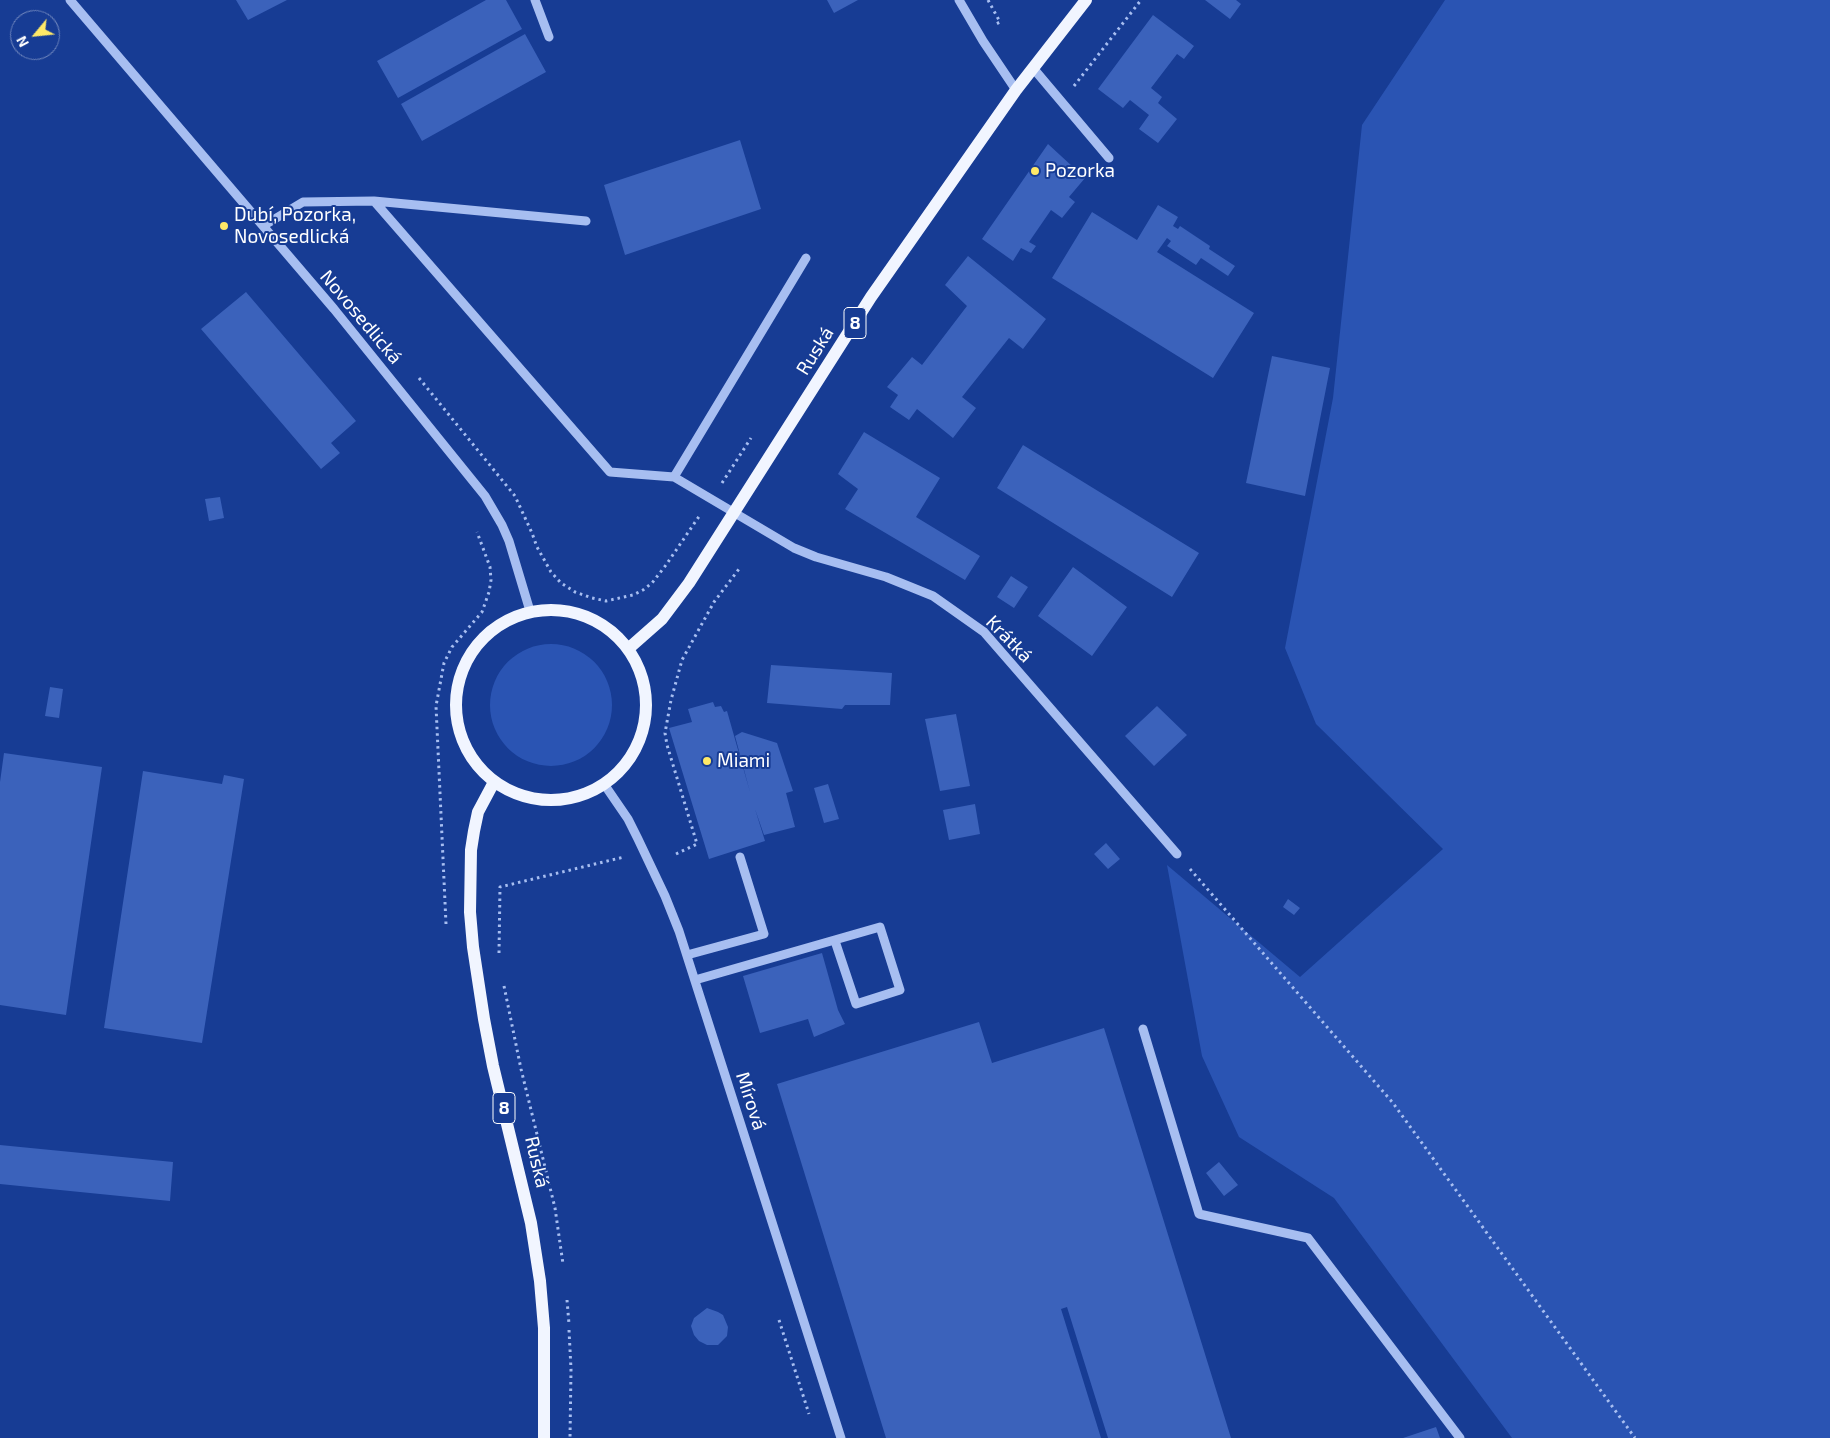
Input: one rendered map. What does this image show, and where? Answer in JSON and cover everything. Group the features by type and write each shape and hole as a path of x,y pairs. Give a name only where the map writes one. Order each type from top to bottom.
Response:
{"main road":[{"name":"Ruská","path":"628,649 662,619 689,582 871,297 1016,90 1086,0"},
{"path":"557,609 584,615 609,628 628,649 641,674 646,702 643,730 631,756 620,772 604,784 586,794 566,799 544,800 522,797 494,782 472,760 458,732 454,700 461,670 477,643 500,622 530,611 557,609"},
{"name":"Ruská","path":"494,782 478,812 474,830 471,850 470,912 473,947 484,1019 493,1066 526,1198 540,1281 545,1355 544,1438"}],"street":[{"name":"Novosedlická","path":"70,0 388,375 485,496 506,533 530,611"},
{"path":"534,0 549,37"},
{"path":"959,0 983,41 1016,90"},
{"path":"1033,68 1109,158"},
{"path":"263,226 304,202 374,201 586,222"},
{"path":"374,201 610,472 674,477 806,258"},
{"name":"Krátká","path":"674,477 794,548 816,557 886,577 933,596 984,632 1177,854"},
{"name":"Mírová","path":"604,784 628,819 648,859 665,896 687,955 841,1438"},
{"path":"687,955 764,934 740,857"},
{"path":"695,980 880,927 900,990 856,1004 835,941"},
{"path":"1143,1029 1199,1214 1308,1238 1460,1438"}],"path":[{"path":"1062,102 1141,0"},
{"path":"676,854 697,844 667,745 666,732 671,700 682,660 714,602 739,569"},
{"path":"1177,854 1393,1103 1635,1438"},
{"path":"500,887 633,855"},
{"path":"778,1317 804,1402 812,1420"}],"shaded area":[{"path":"1445,0 1830,0 1830,1438 1512,1438 1334,1198 1239,1137 1202,1056 1167,865 1300,977 1443,849 1316,724 1285,648 1333,398 1362,125"},
{"path":"551,644 574,648 594,662 608,682 612,705 608,728 594,748 574,762 551,766 528,762 508,748 494,728 490,705 494,682 508,662 528,648"}],"building":[{"path":"236,0 287,0 248,20"},
{"path":"486,0 506,0 522,29 398,98 377,61"},
{"path":"827,0 858,0 834,13"},
{"path":"1205,0 1236,0 1241,4 1230,19"},
{"path":"1153,15 1194,46 1184,59 1177,54 1151,88 1162,97 1158,103 1177,119 1158,143 1139,129 1149,115 1130,100 1123,108 1098,89"},
{"path":"525,34 546,72 422,141 401,104"},
{"path":"740,140 761,209 625,255 604,185"},
{"path":"1048,144 1085,178 1069,197 1075,202 1062,218 1051,210 1029,242 1036,246 1031,253 1021,248 1013,261 982,239"},
{"path":"1158,205 1178,217 1173,226 1178,229 1180,226 1210,246 1209,249 1235,266 1228,276 1201,258 1196,265 1167,246 1171,241 1167,238 1157,252 1254,313 1213,378 1052,278 1092,212 1137,240"},
{"path":"968,256 1046,319 1023,349 1009,338 962,397 976,408 953,438 917,409 909,420 890,407 898,395 887,387 912,357 922,365 967,306 945,285"},
{"path":"246,292 356,421 331,443 340,453 321,469 201,329"},
{"path":"1272,356 1330,368 1305,496 1246,483"},
{"path":"864,432 940,478 916,517 980,556 965,580 845,509 858,489 838,474"},
{"path":"1023,445 1199,553 1172,597 997,488"},
{"path":"220,497 224,518 209,521 205,499"},
{"path":"1073,567 1127,607 1092,656 1038,616"},
{"path":"1011,576 1028,587 1014,608 997,597"},
{"path":"771,665 892,673 890,705 845,705 842,709 767,703"},
{"path":"50,687 63,689 59,718 45,716"},
{"path":"713,702 715,707 721,706 724,712 727,711 750,792 735,736 742,732 777,743 793,791 786,793 795,827 764,835 755,809 765,841 709,859 669,728 692,722 688,709"},
{"path":"1157,706 1187,735 1154,766 1125,736"},
{"path":"956,714 970,786 940,791 925,719"},
{"path":"4,753 102,767 66,1015 0,1005 0,782"},
{"path":"143,771 222,784 224,775 244,779 202,1043 104,1028"},
{"path":"828,784 839,819 824,823 814,788"},
{"path":"975,804 980,834 949,840 943,810"},
{"path":"1106,843 1120,859 1108,869 1094,854"},
{"path":"1288,899 1300,908 1294,915 1283,907"},
{"path":"822,953 838,1010 845,1024 814,1037 808,1019 760,1033 743,976"},
{"path":"979,1022 992,1063 1104,1028 1231,1438 1108,1438 1067,1307 1061,1309 1101,1438 886,1438 777,1084"},
{"path":"0,1145 173,1162 170,1201 0,1184"},
{"path":"1219,1162 1238,1185 1224,1196 1206,1173"},
{"path":"707,1308 723,1315 728,1327 727,1336 718,1345 707,1345 699,1341 694,1335 691,1326 694,1318"},
{"path":"1436,1427 1440,1438 1403,1438"}],"place":[{"name":"Pozorka","path":"1035,171"},
{"name":"Dubí, Pozorka, Novosedlická","path":"224,226"},
{"name":"Miami","path":"707,761"}]}
